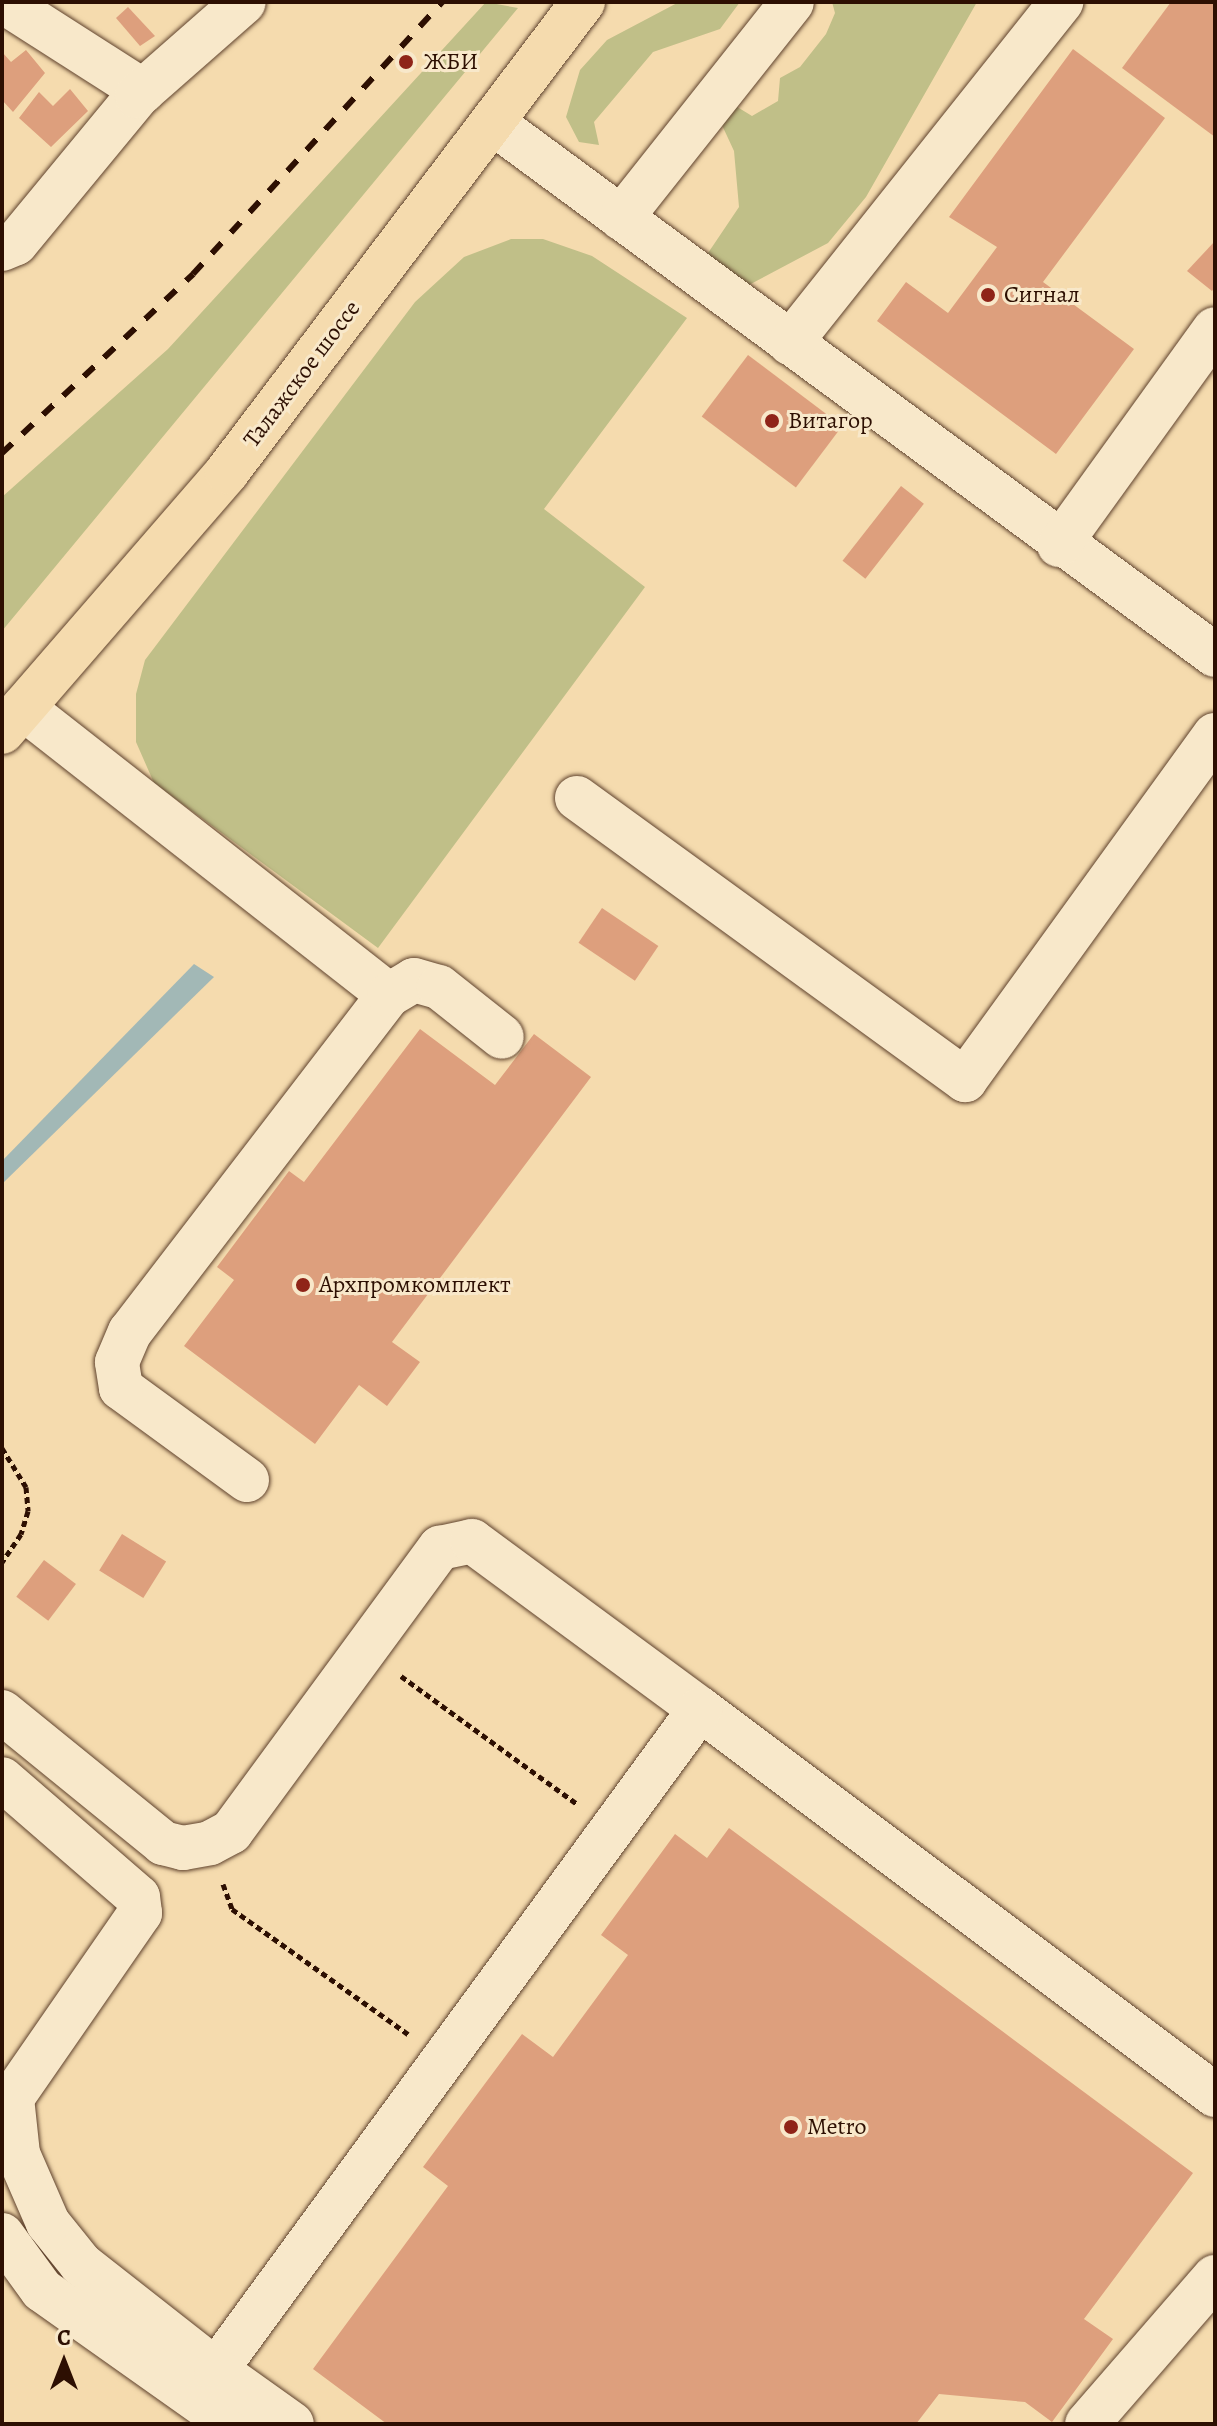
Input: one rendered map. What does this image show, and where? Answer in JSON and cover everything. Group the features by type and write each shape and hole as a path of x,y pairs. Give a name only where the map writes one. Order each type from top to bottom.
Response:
{"main road":[{"name":"Талажское шоссе","path":"12,720 227,472 583,2"}],"lane":[{"path":"4,2 143,91"},
{"path":"2,249 16,243 143,91 244,2"},
{"path":"621,218 792,2"},
{"path":"790,343 1061,2"},
{"path":"493,123 1059,545 1215,655"},
{"path":"1059,545 1215,329"},
{"path":"12,720 389,995"},
{"path":"577,798 965,1080 1215,735"},
{"path":"247,1480 121,1388 117,1362 130,1332 389,995 414,980 439,987 502,1037"},
{"path":"2,1712 163,1843 197,1846 231,1832 440,1548 472,1541 1215,2095"},
{"path":"216,2370 700,1709"},
{"path":"2,1779 138,1897 140,1913 133,1931 12,2098 18,2154 48,2223 81,2264 216,2370 292,2424"},
{"path":"2,2235 42,2290 231,2424"},
{"path":"1087,2424 1215,2277"}],"path":[{"path":"2,1448 26,1487 28,1511 21,1534 2,1562"},
{"path":"364,1649 612,1830"},
{"path":"197,1846 232,1909 443,2060"}],"shaded area":[{"path":"486,2 518,8 2,631 2,497 168,349"},
{"path":"679,2 740,2 720,29 653,52 594,122 599,145 579,142 566,117 580,70 607,40"},
{"path":"832,2 977,2 866,197 828,243 745,287 704,259 739,207 734,151 721,123 734,105 752,116 778,101 780,78 800,67 826,34 835,13"},
{"path":"511,239 543,239 592,256 687,318 544,509 645,587 378,948 154,783 136,742 136,694 145,660 415,302 464,257"}],"water":[{"path":"194,964 214,977 2,1184 2,1161"}],"building":[{"path":"1171,2 1215,2 1215,137 1122,68"},
{"path":"128,7 155,36 140,46 116,18"},
{"path":"1073,49 1165,118 1043,282 1134,349 1056,454 877,321 906,282 948,313 997,247 949,217"},
{"path":"26,50 45,73 13,112 2,100 2,52 11,62"},
{"path":"70,89 88,111 51,147 19,118 39,92 53,106"},
{"path":"1215,241 1215,287 1212,291 1187,271"},
{"name":"Витагор","path":"748,355 842,426 796,488 702,416"},
{"path":"901,486 924,504 865,579 843,561"},
{"path":"602,908 658,946 635,981 579,943"},
{"path":"420,1029 495,1085 534,1034 591,1077 392,1342 420,1362 387,1406 359,1385 315,1444 184,1346 234,1280 217,1267 289,1171 304,1182"},
{"path":"122,1534 166,1562 143,1598 99,1570"},
{"path":"44,1560 76,1584 48,1621 16,1597"},
{"name":"Metro","path":"729,1828 1193,2173 1084,2319 1113,2339 1052,2422 1025,2402 939,2394 916,2424 387,2424 313,2369 448,2186 423,2167 522,2034 553,2057 628,1955 601,1935 675,1834 707,1858"}],"railway":[{"path":"2,453 193,274 442,2"}],"place":[{"name":"ЖБИ","path":"406,62"},
{"name":"Сигнал","path":"988,295"},
{"name":"Витагор","path":"772,421"},
{"name":"Архпромкомплект","path":"303,1285"},
{"name":"Metro","path":"791,2127"}]}
